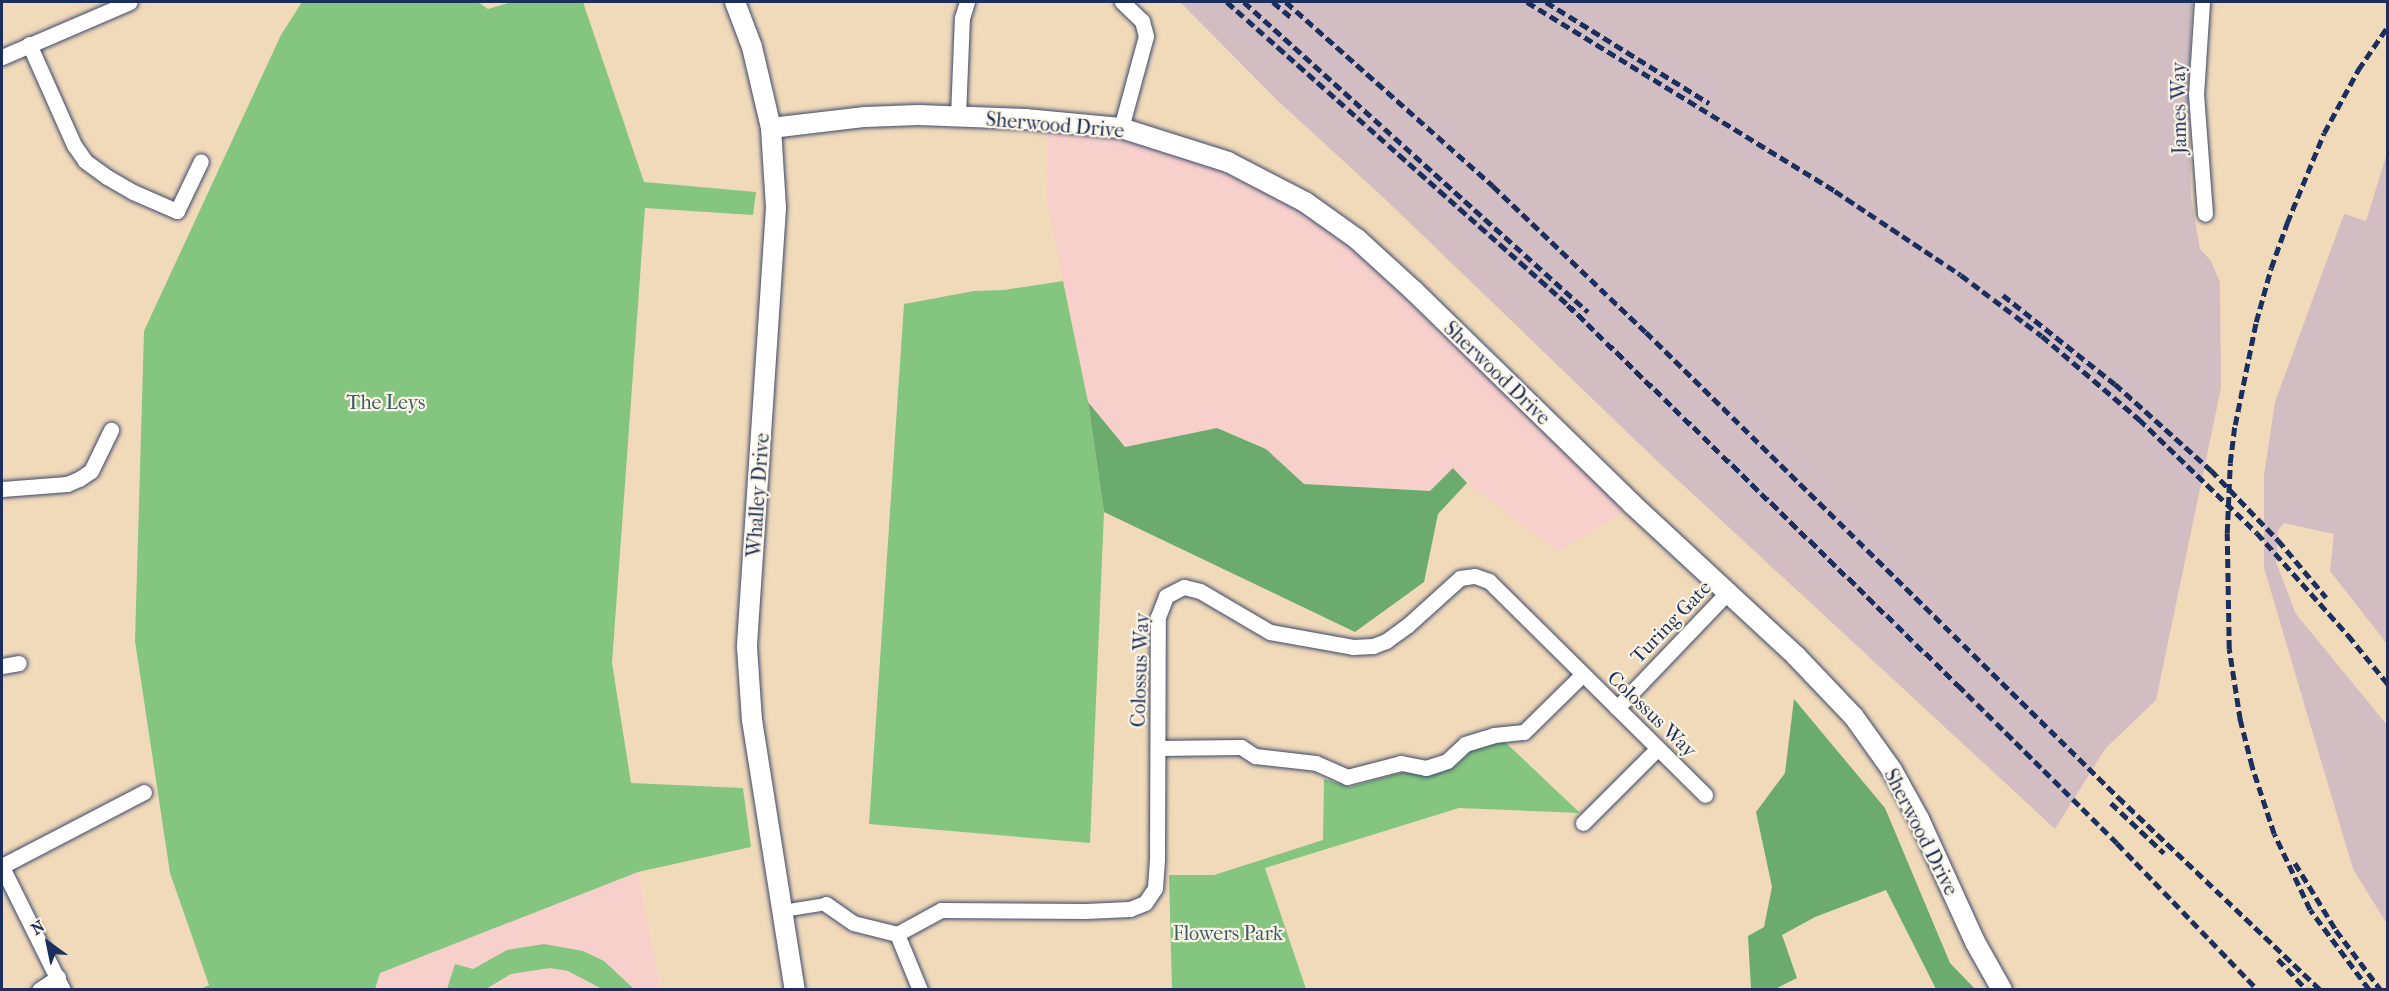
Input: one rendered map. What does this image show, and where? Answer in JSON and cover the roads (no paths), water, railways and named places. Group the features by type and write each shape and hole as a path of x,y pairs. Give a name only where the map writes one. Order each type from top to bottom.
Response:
{"street":[{"path":"2,57 130,2"},
{"name":"Whalley Drive","path":"735,2 752,47 771,128 776,208 747,647 752,720 795,990"},
{"path":"958,116 962,18 967,2"},
{"path":"1121,128 1146,36 1142,21 1122,2"},
{"name":"James Way","path":"2202,2 2196,94 2205,214"},
{"path":"29,44 74,145 86,161 106,177 133,192 177,211 201,161"},
{"name":"Sherwood Drive","path":"771,128 864,117 958,116 1025,119 1121,128 1228,162 1305,202 1357,239 1632,504 1729,591 1854,717 1892,770 1919,819 1975,942 2002,990"},
{"path":"2,489 67,484 80,479 91,471 111,430"},
{"name":"Colossus Way","path":"897,934 941,910 1085,911 1130,909 1145,903 1155,888 1156,869 1158,617 1166,596 1184,587 1200,591 1270,632 1353,647 1373,646 1386,641 1408,625 1460,578 1474,576 1489,581 1705,795"},
{"name":"Turing Gate","path":"1617,708 1729,591"},
{"path":"2,666 19,663"},
{"path":"1158,748 1241,747 1255,756 1316,763 1347,777 1401,763 1426,768 1447,761 1465,744 1494,735 1524,732 1582,675"},
{"path":"1583,823 1657,749"},
{"path":"39,990 60,983 2,867 144,792"},
{"path":"783,911 826,904 853,923 897,934 920,990"}],"railway":[{"path":"1227,2 1568,305 1958,685 2117,843 2258,990"},
{"path":"1244,2 1588,312"},
{"path":"1273,2 1291,17"},
{"path":"1286,2 1493,186 1646,332 2118,797 2321,990"},
{"path":"1527,2 1835,191 1961,275 2042,336 2139,419 2257,533 2348,635 2388,684"},
{"path":"1546,2 1709,103"},
{"path":"2369,990 2310,910 2274,834 2252,767 2240,720 2229,649 2227,533 2230,463 2235,425 2256,322 2271,268 2324,133 2358,70 2388,26"},
{"path":"2003,295 2115,384 2211,470 2278,540 2326,597"},
{"path":"2111,803 2164,853"},
{"path":"2295,863 2336,930 2381,990"},
{"path":"2278,959 2307,990"}],"park label":[{"name":"The Leys","path":"386,402"},
{"name":"Flowers Park","path":"1228,933"}]}
